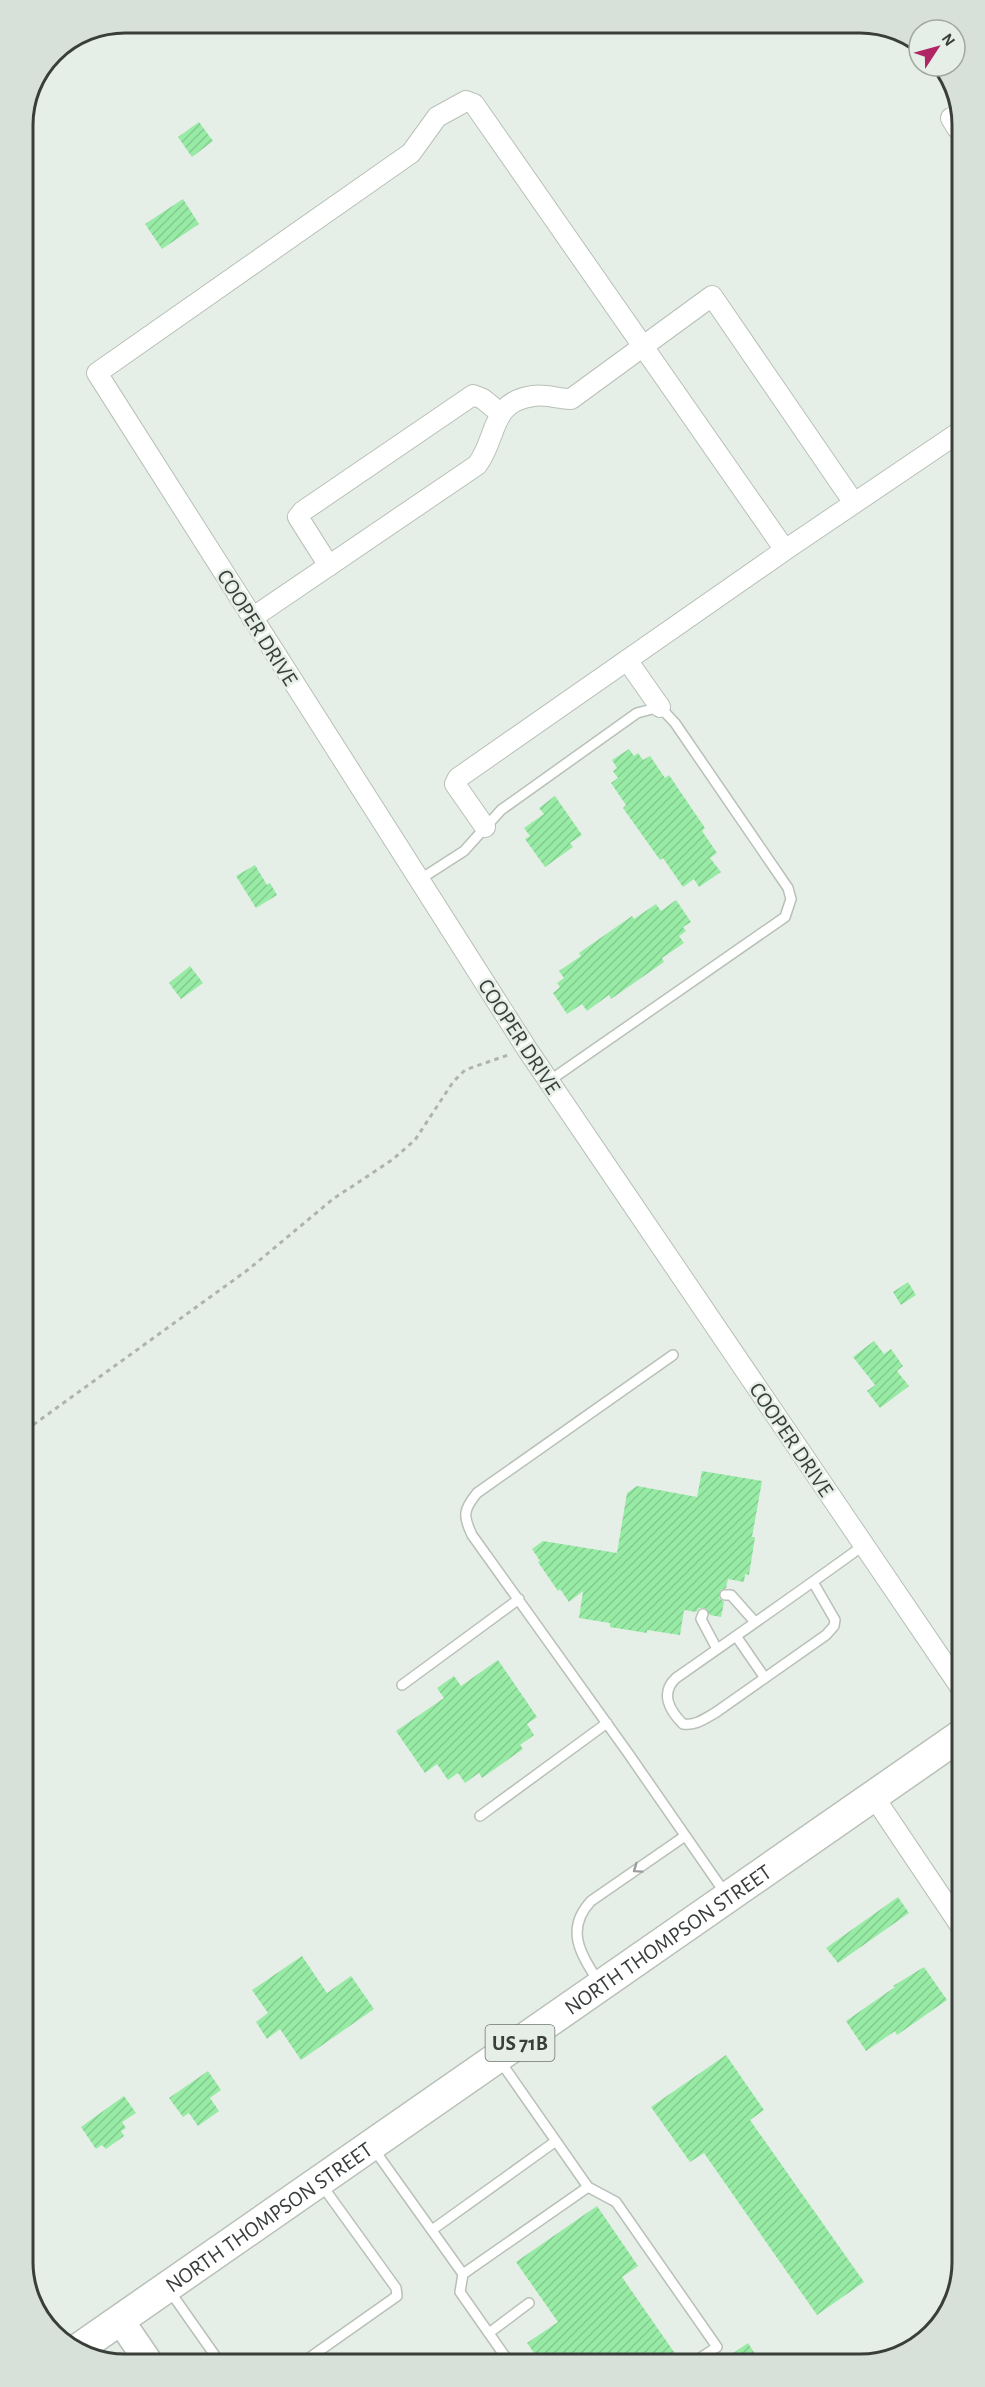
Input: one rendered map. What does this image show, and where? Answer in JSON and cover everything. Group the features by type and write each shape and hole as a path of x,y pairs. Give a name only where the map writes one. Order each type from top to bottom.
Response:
{"main road":[{"name":"NORTH THOMPSON STREET","path":"84,2345 602,1987 952,1741"}],"street":[{"name":"COOPER DRIVE","path":"642,347 474,104 466,101 437,117 411,153 97,373 527,1049 952,1675"},
{"path":"252,618 477,465 486,453 491,433 500,413 518,399 534,395 571,399 711,296 855,503"},
{"path":"642,347 785,550"},
{"path":"329,566 302,528 298,517 303,511 473,395 483,399 500,413"},
{"path":"485,827 455,784 458,778 785,550 952,437"},
{"path":"627,660 660,707"},
{"path":"874,1797 952,1913"},
{"path":"120,2320 143,2354"}],"lane":[{"path":"419,880 464,851 501,810 637,713 660,707 675,723 788,888 791,899 789,909 778,923 549,1081"},
{"path":"673,1355 477,1493 467,1506 466,1521 472,1535 607,1723 728,1898"},
{"path":"813,1582 835,1620 834,1626 826,1635 706,1718 690,1725 683,1724 670,1707 667,1691 676,1678 864,1545"},
{"path":"725,1595 731,1595 755,1622"},
{"path":"402,1685 519,1599"},
{"path":"703,1614 701,1619 717,1649"},
{"path":"736,1636 765,1678"},
{"path":"480,1816 607,1723"},
{"path":"602,1987 581,1955 577,1923 581,1911 591,1901 685,1836"},
{"path":"499,2058 588,2187 616,2202 717,2347 708,2354"},
{"path":"432,2230 556,2141"},
{"path":"372,2146 463,2274 460,2292 503,2354"},
{"path":"315,2354 397,2296 396,2289 319,2182"},
{"path":"463,2274 588,2187"},
{"path":"167,2288 214,2354"},
{"path":"489,2333 529,2303"}],"path":[{"path":"33,1425 249,1269 333,1199 392,1160 415,1140 453,1082 465,1070 527,1049"}],"building":[{"path":"199,122 213,141 192,157 178,137"},
{"path":"183,199 199,224 162,249 145,224"},
{"path":"629,749 634,756 638,753 643,760 650,756 665,778 669,775 705,828 702,831 717,853 710,858 721,872 699,887 694,879 683,887 663,858 660,860 623,808 626,805 611,783 618,778 613,771 617,768 612,760"},
{"path":"555,796 582,835 570,843 573,847 545,867 525,839 530,836 524,828 544,814 539,808"},
{"path":"255,865 267,885 270,883 277,895 256,908 236,876"},
{"path":"676,900 691,922 683,927 686,931 679,936 684,943 662,958 664,962 611,999 609,995 587,1011 582,1004 567,1014 553,993 560,987 557,983 564,978 559,971 581,956 579,953 632,916 634,919 656,904 661,911"},
{"path":"190,966 203,983 181,999 169,983"},
{"path":"908,1282 916,1295 901,1305 893,1292"},
{"path":"874,1341 884,1354 891,1349 903,1366 897,1371 909,1386 880,1408 867,1391 875,1385 853,1357"},
{"path":"702,1471 762,1481 752,1537 755,1537 749,1575 745,1574 744,1582 728,1579 726,1588 720,1591 719,1598 724,1602 721,1617 710,1615 705,1608 699,1608 696,1612 684,1610 680,1635 610,1627 610,1623 579,1618 583,1591 569,1602 560,1589 558,1591 532,1549 543,1541 617,1553 627,1493 637,1486 697,1497"},
{"path":"498,1660 537,1717 527,1724 534,1735 520,1745 523,1749 482,1778 479,1773 465,1783 458,1773 448,1780 437,1764 425,1773 396,1731 444,1698 437,1688 454,1676 461,1686"},
{"path":"898,1897 909,1913 838,1963 826,1948"},
{"path":"302,1956 327,1993 351,1976 374,2009 301,2060 280,2029 267,2039 256,2022 268,2013 252,1990"},
{"path":"924,1967 947,2000 897,2035 895,2031 866,2051 846,2021 895,1987 893,1986"},
{"path":"726,2055 764,2110 750,2120 864,2282 817,2315 704,2153 690,2162 651,2107"},
{"path":"208,2071 221,2090 210,2098 219,2111 198,2126 189,2113 183,2117 169,2098"},
{"path":"124,2096 136,2113 122,2122 126,2128 121,2131 124,2136 106,2149 102,2145 96,2149 81,2127"},
{"path":"597,2206 638,2266 622,2277 675,2354 535,2354 527,2343 558,2322 516,2262"},
{"path":"748,2343 755,2354 732,2354"}]}
